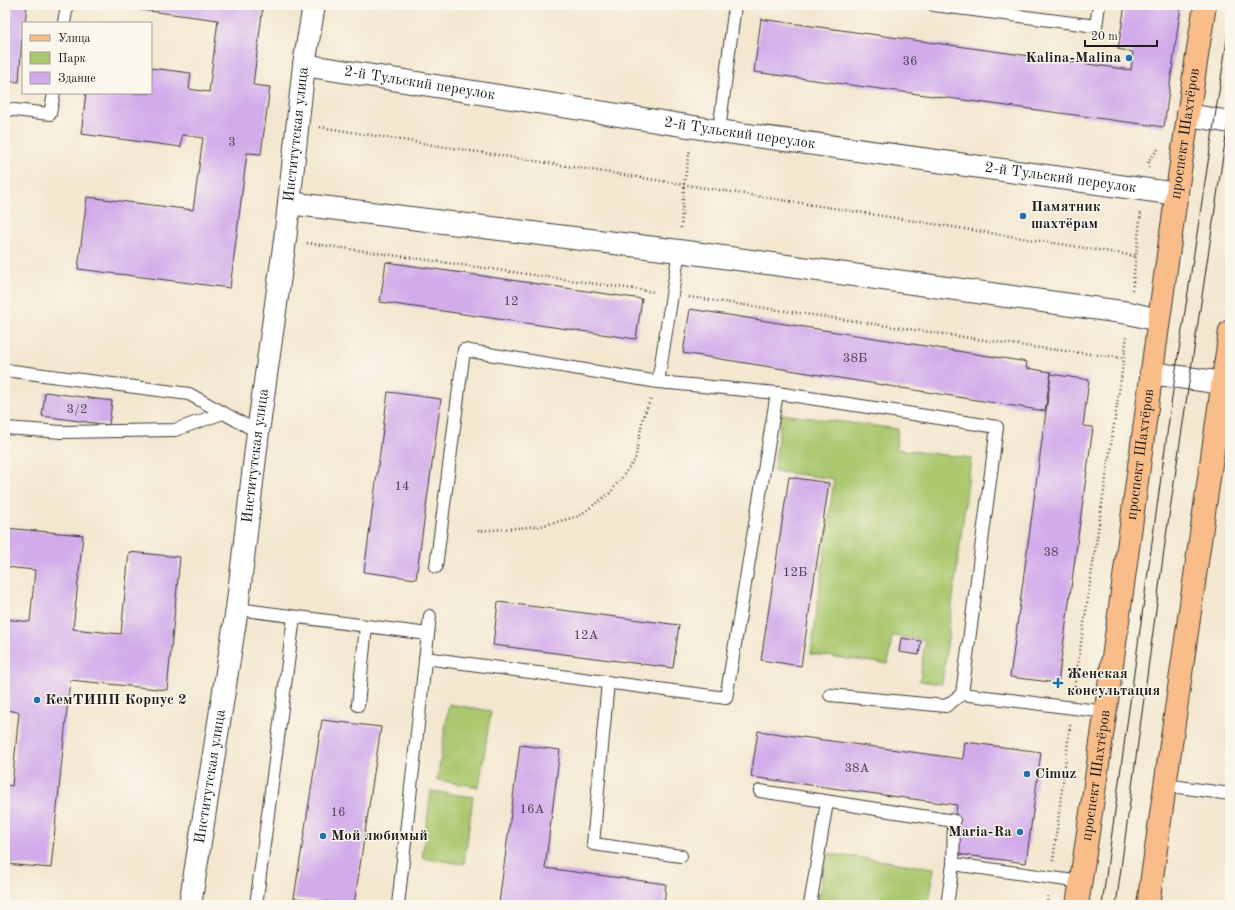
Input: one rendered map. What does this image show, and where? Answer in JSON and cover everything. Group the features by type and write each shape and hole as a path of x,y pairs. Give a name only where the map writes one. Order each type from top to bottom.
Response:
{"main road":[{"name":"проспект Шахтёров","path":"1077,905 1106,712 1158,320 1188,115 1206,5"},
{"path":"1148,905 1226,383 1230,331"}],"street":[{"name":"Институтская улица","path":"190,905 236,609 289,203 304,65 314,5"},
{"name":"2-й Тульский переулок","path":"304,65 719,131 1177,194"},
{"path":"1188,115 1230,122"},
{"path":"289,203 679,251 1129,313 1158,320"},
{"path":"1151,373 1226,383"}],"lane":[{"path":"64,22 67,5"},
{"path":"719,131 735,5"},
{"path":"934,5 1096,26 1099,5"},
{"path":"5,109 50,114 54,94"},
{"path":"658,382 679,251"},
{"path":"436,567 464,350 658,382 777,393 997,427 962,694"},
{"path":"5,370 189,394 258,432"},
{"path":"425,658 726,698 777,393"},
{"path":"5,428 62,432 175,430 223,413"},
{"path":"236,609 428,634"},
{"path":"398,905 430,616"},
{"path":"256,905 294,617"},
{"path":"358,706 366,626"},
{"path":"608,682 593,844 681,856"},
{"path":"830,695 946,706 962,694 1106,712"},
{"path":"1165,785 1230,794"},
{"path":"760,791 954,821 953,864 947,905"},
{"path":"810,905 827,802"},
{"path":"953,864 1081,882"}],"path":[{"path":"298,124 1136,256"},
{"path":"679,251 684,184 694,127"},
{"path":"1047,905 1072,708 1124,358 1144,189"},
{"path":"284,240 1032,347 1124,358"},
{"path":"478,531 541,526 579,516 610,493 635,460 643,418 658,382"}],"green space":[{"path":"781,414 898,429 896,449 971,458 942,684 920,681 925,640 892,636 888,664 811,654 834,479 774,471"},
{"path":"449,704 491,711 479,787 437,780"},
{"path":"431,791 473,797 464,864 422,858"},
{"path":"826,853 934,868 929,905 818,905"}],"building":[{"path":"5,5 27,5 25,22 22,22 19,82 5,81"},
{"path":"134,5 263,5 253,85 270,87 261,154 247,153 230,288 78,269 87,197 193,210 203,138 182,135 181,147 81,134 86,94 152,94 152,68 191,73 189,89 209,92 218,20 134,9"},
{"path":"1125,5 1181,5 1164,127 754,72 761,19 1131,70 1133,52 1118,49"},
{"path":"386,262 642,299 636,339 380,302"},
{"path":"690,309 1027,362 1026,368 1051,372 1045,411 683,353"},
{"path":"1051,374 1089,380 1083,426 1093,427 1058,683 1010,677"},
{"path":"45,392 112,401 109,425 42,416"},
{"path":"388,392 441,399 416,579 364,572"},
{"path":"789,477 829,483 801,666 761,660"},
{"name":"КемТИПП Корпус 2","path":"5,528 83,535 73,629 121,634 129,552 180,557 167,690 70,680 51,868 5,864 5,785 12,786 19,712 5,710 5,619 30,622 35,570 5,567"},
{"path":"498,602 679,625 673,668 493,645"},
{"path":"901,638 921,641 919,655 899,652"},
{"path":"322,720 381,727 354,905 294,898"},
{"path":"758,731 963,759 965,742 1041,752 1026,863 950,853 957,805 751,777"},
{"path":"520,745 560,750 545,868 666,884 664,905 517,905 499,903"},
{"path":"967,901 989,904 989,905 967,905"}],"tram line":[{"path":"1102,905 1175,376 1230,20"},
{"path":"1116,905 1165,543 1230,109"}],"place":[{"name":"Kalina-Malina","path":"1129,58"},
{"name":"Памятник шахтёрам","path":"1023,216"},
{"name":"Женская консультация","path":"1058,683"},
{"name":"КемТИПП Корпус 2","path":"37,700"},
{"name":"Cimuz","path":"1027,774"},
{"name":"Maria-Ra","path":"1020,832"},
{"name":"Мой любимый","path":"323,836"}]}
